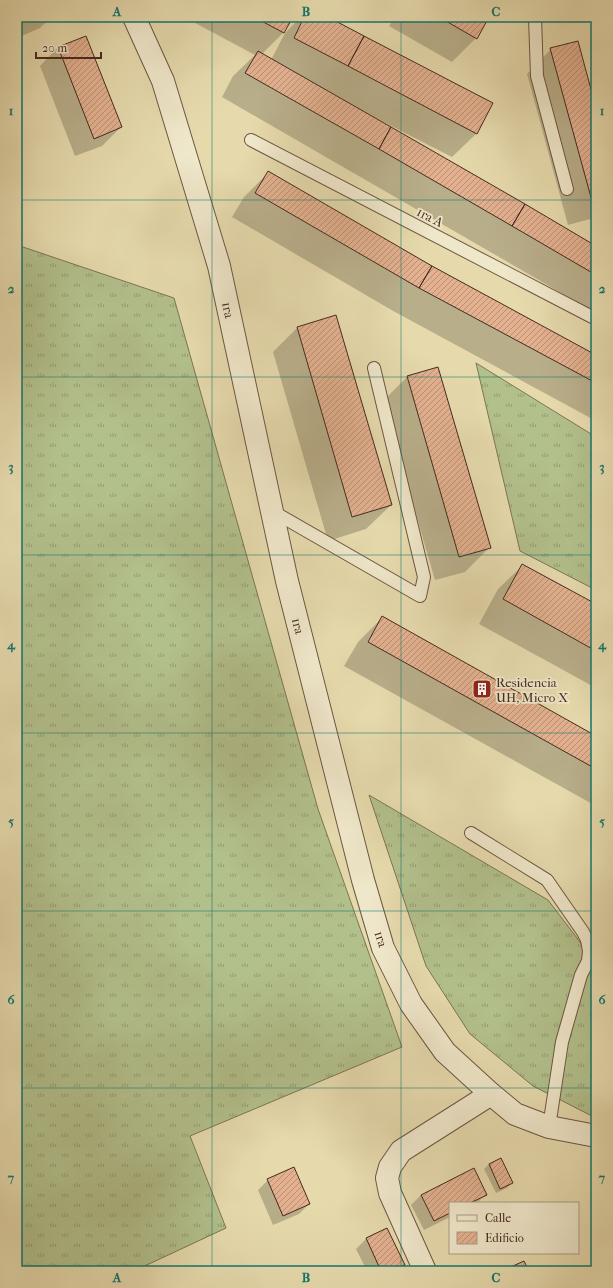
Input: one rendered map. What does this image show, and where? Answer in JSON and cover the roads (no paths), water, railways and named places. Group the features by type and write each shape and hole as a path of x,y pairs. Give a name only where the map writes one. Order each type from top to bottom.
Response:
{"street":[{"name":"1ra","path":"134,17 163,81 219,266 287,581 363,880 383,948 411,1004 445,1052 491,1094 514,1114 548,1127 596,1136"},
{"path":"425,1271 390,1193 387,1178 390,1167 401,1151 491,1094"}],"lane":[{"path":"535,17 537,76 567,189"},
{"name":"1ra A","path":"251,140 596,319"},
{"path":"272,511 420,596 424,577 374,368"},
{"path":"471,833 547,880 587,940 589,950 588,961 581,975 562,1042 548,1127"}],"place":[{"name":"Residencia UH, Micro X","path":"482,689"}]}
